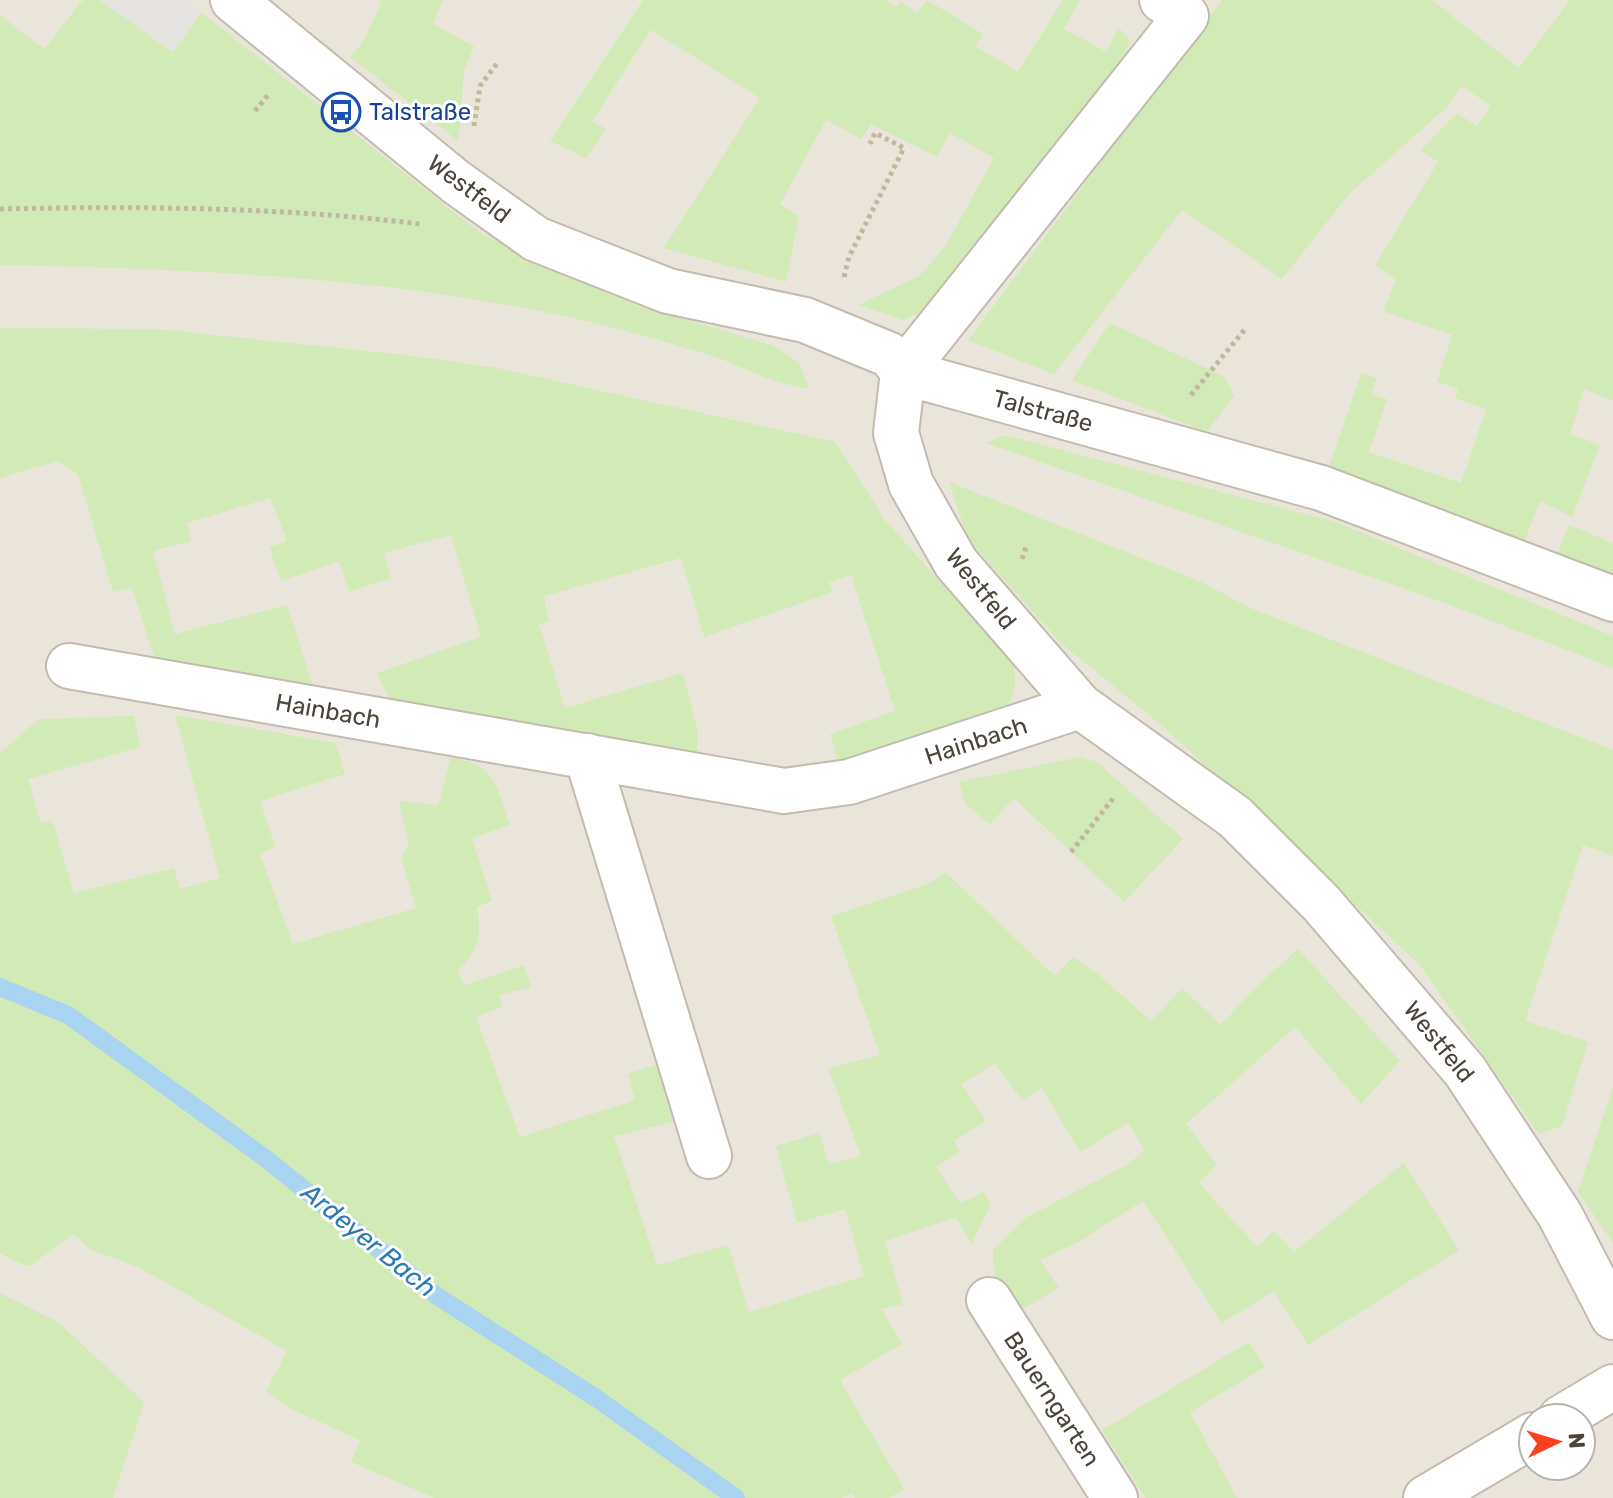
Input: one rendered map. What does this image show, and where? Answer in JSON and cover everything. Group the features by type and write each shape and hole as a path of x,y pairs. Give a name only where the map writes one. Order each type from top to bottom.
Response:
{"street":[{"name":"Westfeld","path":"233,0 468,191 536,239 668,291 805,320 890,355 903,372 896,433 911,484 956,563 1080,706 1235,817 1321,903 1465,1071 1560,1215 1613,1317"},
{"path":"903,372 1174,8"},
{"name":"Talstraße","path":"903,372 1321,488 1613,599"},
{"name":"Hainbach","path":"69,666 784,791 849,782 1080,706"},
{"path":"587,756 709,1156"},
{"name":"Bauerngarten","path":"989,1300 1115,1498"},
{"path":"1588,1402 1613,1387"},
{"path":"1426,1498 1517,1444"}],"path":[{"path":"468,191 480,86 498,62"},
{"path":"833,331 849,257 904,148 875,133 870,144"},
{"path":"0,209 92,207 320,213 422,225"},
{"path":"1154,442 1246,328"},
{"path":"1071,852 1148,755"}],"shaded area":[{"path":"0,0 1613,0 1613,1498 804,1498 0,884"},
{"path":"99,0 185,0 201,12 173,52"},
{"path":"74,1234 285,1308 530,1498 0,1498 0,1254 29,1267"}],"green space":[{"path":"83,0 99,0 173,52 201,12 479,232 569,277 637,305 775,346 799,363 809,388 784,383 712,356 634,333 486,301 278,277 0,265 0,15 44,49"},
{"path":"378,0 443,0 433,24 474,46 464,71 458,141 350,57 363,42 382,2"},
{"path":"643,0 885,0 896,7 900,1 917,13 927,0 983,34 975,46 1018,72 1063,0 1080,0 1064,29 1107,52 1118,27 1130,40 1123,59 939,305 903,320 858,305 919,276 945,247 994,158 950,133 937,157 871,124 861,139 826,120 780,204 799,216 786,282 664,248 760,98 651,30 592,121 606,129 586,158 550,141"},
{"path":"1222,0 1432,0 1519,68 1570,0 1613,0 1613,401 1584,389 1570,434 1600,445 1572,517 1540,501 1524,543 1327,473 1361,373 1377,378 1371,394 1387,399 1369,452 1461,483 1486,409 1455,398 1458,389 1437,382 1452,335 1383,311 1396,280 1375,265 1438,162 1421,150 1457,113 1477,126 1491,106 1462,86 1448,106 1349,194 1282,279 1182,210 1054,374 968,340"},
{"path":"1110,323 1225,377 1234,396 1207,432 1072,380"},
{"path":"0,328 157,329 406,355 497,368 835,442 885,520 1014,665 1015,685 1011,700 1002,713 839,766 830,734 895,711 851,575 829,582 833,592 704,637 681,558 544,596 549,621 539,624 565,708 683,673 698,733 696,767 394,709 377,673 481,637 451,535 384,553 391,578 349,592 339,561 281,581 269,547 287,541 270,498 187,523 191,541 153,551 175,634 287,605 312,683 309,692 156,663 132,588 113,592 78,475 57,461 0,478"},
{"path":"1005,435 1336,522 1613,636 1613,668 1445,603 986,443"},
{"path":"949,482 1197,580 1253,609 1613,750 1613,856 1583,845 1525,1021 1588,1042 1562,1126 1539,1134 1419,964 1166,729 1061,643 968,539"},
{"path":"1569,525 1613,543 1613,581 1555,560"},
{"path":"175,715 336,743 345,774 260,801 275,846 260,855 293,944 416,908 401,859 409,844 399,801 438,805 451,758 477,765 486,771 498,789 510,825 472,838 492,901 477,907 479,926 475,949 458,970 464,985 524,965 531,987 499,995 502,1007 476,1017 520,1137 635,1100 628,1074 664,1062 686,1119 614,1136 657,1265 728,1245 749,1312 864,1276 845,1209 797,1223 776,1146 819,1133 829,1164 861,1156 828,1068 880,1055 831,916 930,883 945,872 1055,976 1073,957 1100,976 1151,1021 1182,988 1221,1025 1257,986 1298,949 1400,1061 1361,1104 1295,1027 1186,1124 1217,1165 1199,1183 1257,1247 1274,1231 1294,1252 1404,1163 1459,1250 1308,1345 1274,1291 1222,1323 1143,1201 1080,1241 1040,1260 1059,1288 1014,1314 995,1285 993,1250 1025,1218 1127,1165 1145,1150 1128,1123 1080,1152 1042,1088 1022,1100 995,1064 961,1084 986,1121 954,1141 960,1152 936,1167 960,1203 984,1192 991,1204 971,1244 956,1217 885,1241 903,1304 881,1309 902,1344 840,1380 904,1489 889,1498 855,1498 852,1493 842,1498 434,1498 351,1462 360,1440 289,1408 266,1391 287,1351 138,1267 89,1249 74,1234 29,1267 0,1254 0,753 39,719 134,716 140,747 28,779 41,823 52,820 74,893 174,868 180,889 220,878"},
{"path":"1080,757 1097,762 1183,839 1124,902 1014,798 990,824 966,805 959,782"},
{"path":"1613,1087 1613,1243 1578,1192"},
{"path":"0,1293 58,1322 144,1402 113,1498 0,1498"},
{"path":"1249,1342 1265,1367 1190,1412 1237,1498 1146,1498 1102,1430"}],"waterway":[{"name":"Ardeyer Bach","path":"0,987 68,1015 265,1158 437,1296 596,1398 736,1498"}],"place":[{"name":"Talstraße","path":"341,112"}]}
